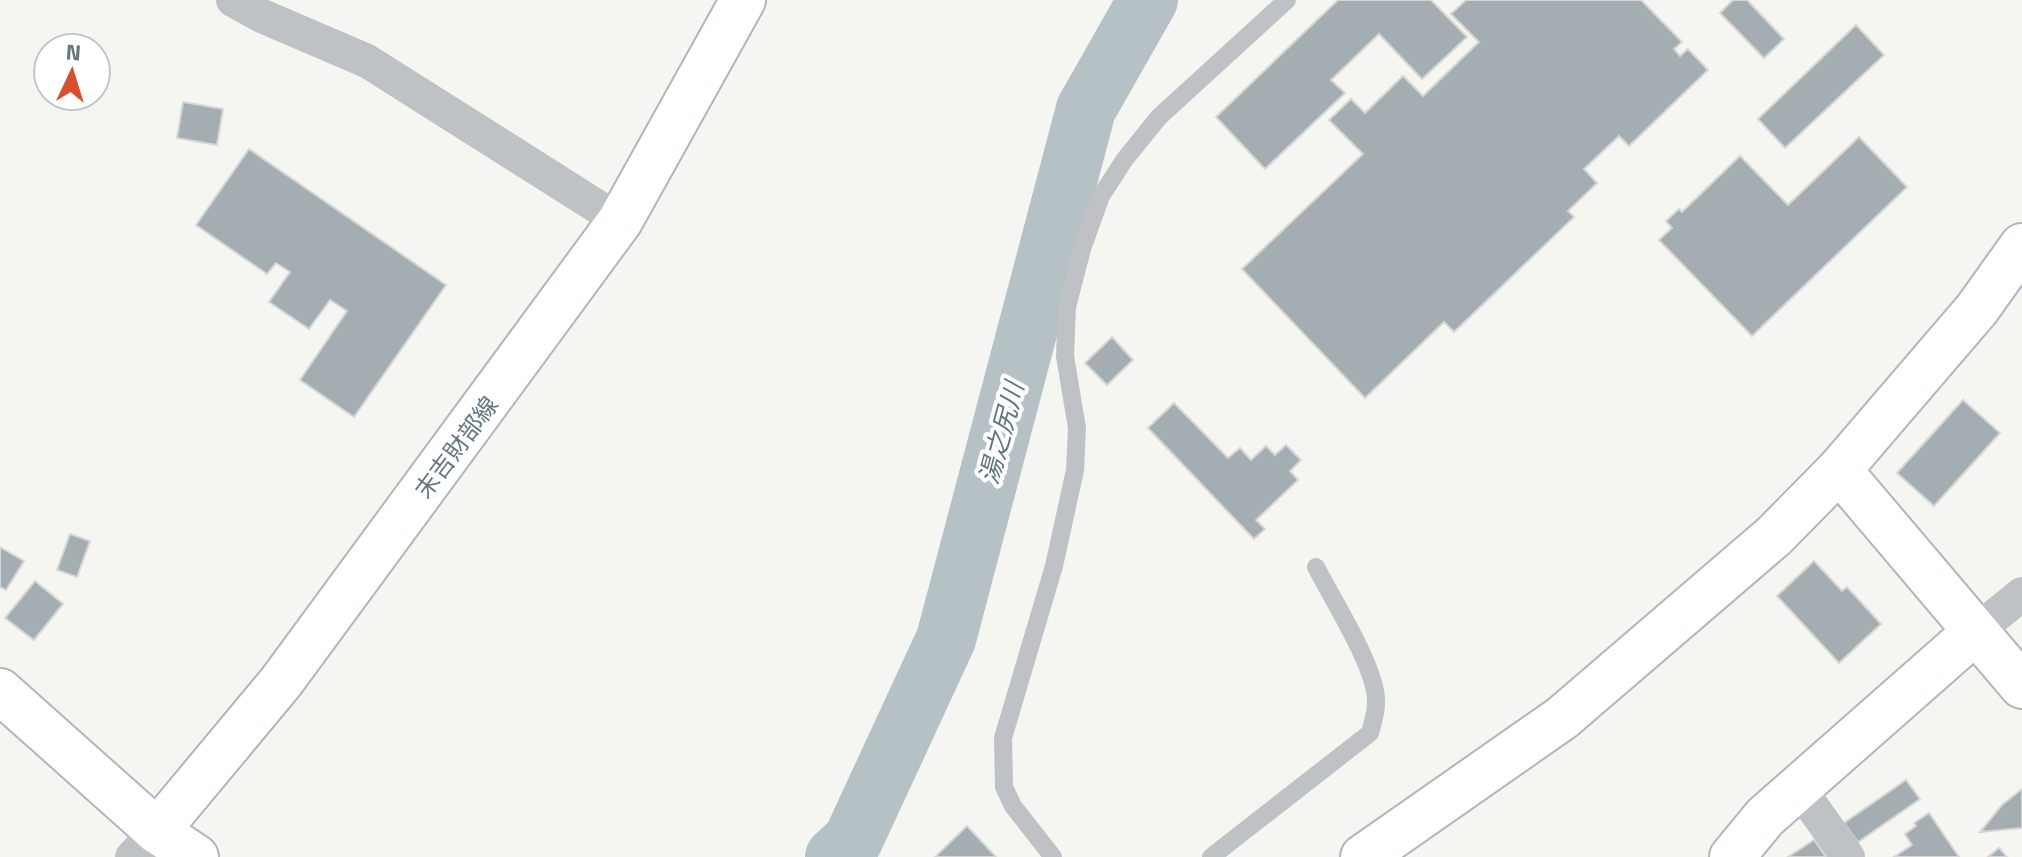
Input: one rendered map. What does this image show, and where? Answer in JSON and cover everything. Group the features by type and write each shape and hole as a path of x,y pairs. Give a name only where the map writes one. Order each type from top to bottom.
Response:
{"street":[{"path":"233,0 262,16 367,61 620,221"},
{"name":"末吉財部線","path":"144,844 281,682 620,221 743,0"},
{"path":"1363,857 1562,718 1774,536 1839,470 1977,309 2022,246"},
{"path":"1839,470 2022,686"},
{"path":"1732,857 1765,817 2022,594"},
{"path":"0,691 144,844 196,857"},
{"path":"1799,788 1848,857"}],"lane":[{"path":"1053,857 1013,806 1004,787 1003,738 1054,566 1075,470 1077,428 1065,356 1067,307 1082,249 1101,196 1125,159 1159,117 1287,0"},
{"path":"1211,857 1370,733 1376,712 1376,691 1316,567"}],"building":[{"path":"1338,0 1431,0 1467,37 1422,79 1379,34 1331,80 1345,93 1265,169 1216,117"},
{"path":"1466,0 1641,0 1682,42 1674,49 1680,56 1688,49 1708,70 1629,146 1619,136 1584,169 1597,183 1568,211 1574,217 1454,332 1444,322 1365,398 1242,269 1363,154 1329,120 1351,99 1365,113 1403,76 1423,96 1479,42 1451,14"},
{"path":"1733,0 1747,0 1784,39 1764,58 1720,13"},
{"path":"1856,25 1884,55 1785,148 1758,119"},
{"path":"183,102 223,109 217,145 177,138"},
{"path":"1859,137 1907,187 1752,336 1659,240 1672,228 1666,221 1679,209 1682,212 1740,156 1788,205"},
{"path":"249,149 446,285 354,417 300,380 347,311 330,300 309,329 269,302 290,272 276,263 267,274 196,225"},
{"path":"1112,337 1133,360 1107,385 1085,363"},
{"path":"1963,400 2000,433 1934,506 1897,473"},
{"path":"1174,403 1228,458 1240,448 1251,460 1266,446 1275,455 1286,445 1301,460 1290,471 1298,480 1256,520 1265,529 1254,539 1148,428"},
{"path":"70,534 90,541 77,577 57,570"},
{"path":"0,547 24,561 6,590 0,587"},
{"path":"1814,561 1842,591 1847,587 1881,624 1839,663 1777,596"},
{"path":"35,581 63,604 34,640 5,618"},
{"path":"1906,780 1920,799 1858,842 1844,823"},
{"path":"2022,789 2022,828 1980,832 2002,805"},
{"path":"1929,813 1959,857 1894,857 1912,845 1905,834"},
{"path":"967,826 996,857 935,857"},
{"path":"1814,840 1826,857 1788,857"},
{"path":"1999,848 2007,857 1988,857"}],"waterway":[{"name":"湯之尻川","path":"835,857 853,840 946,639 1086,109 1148,0"}]}
